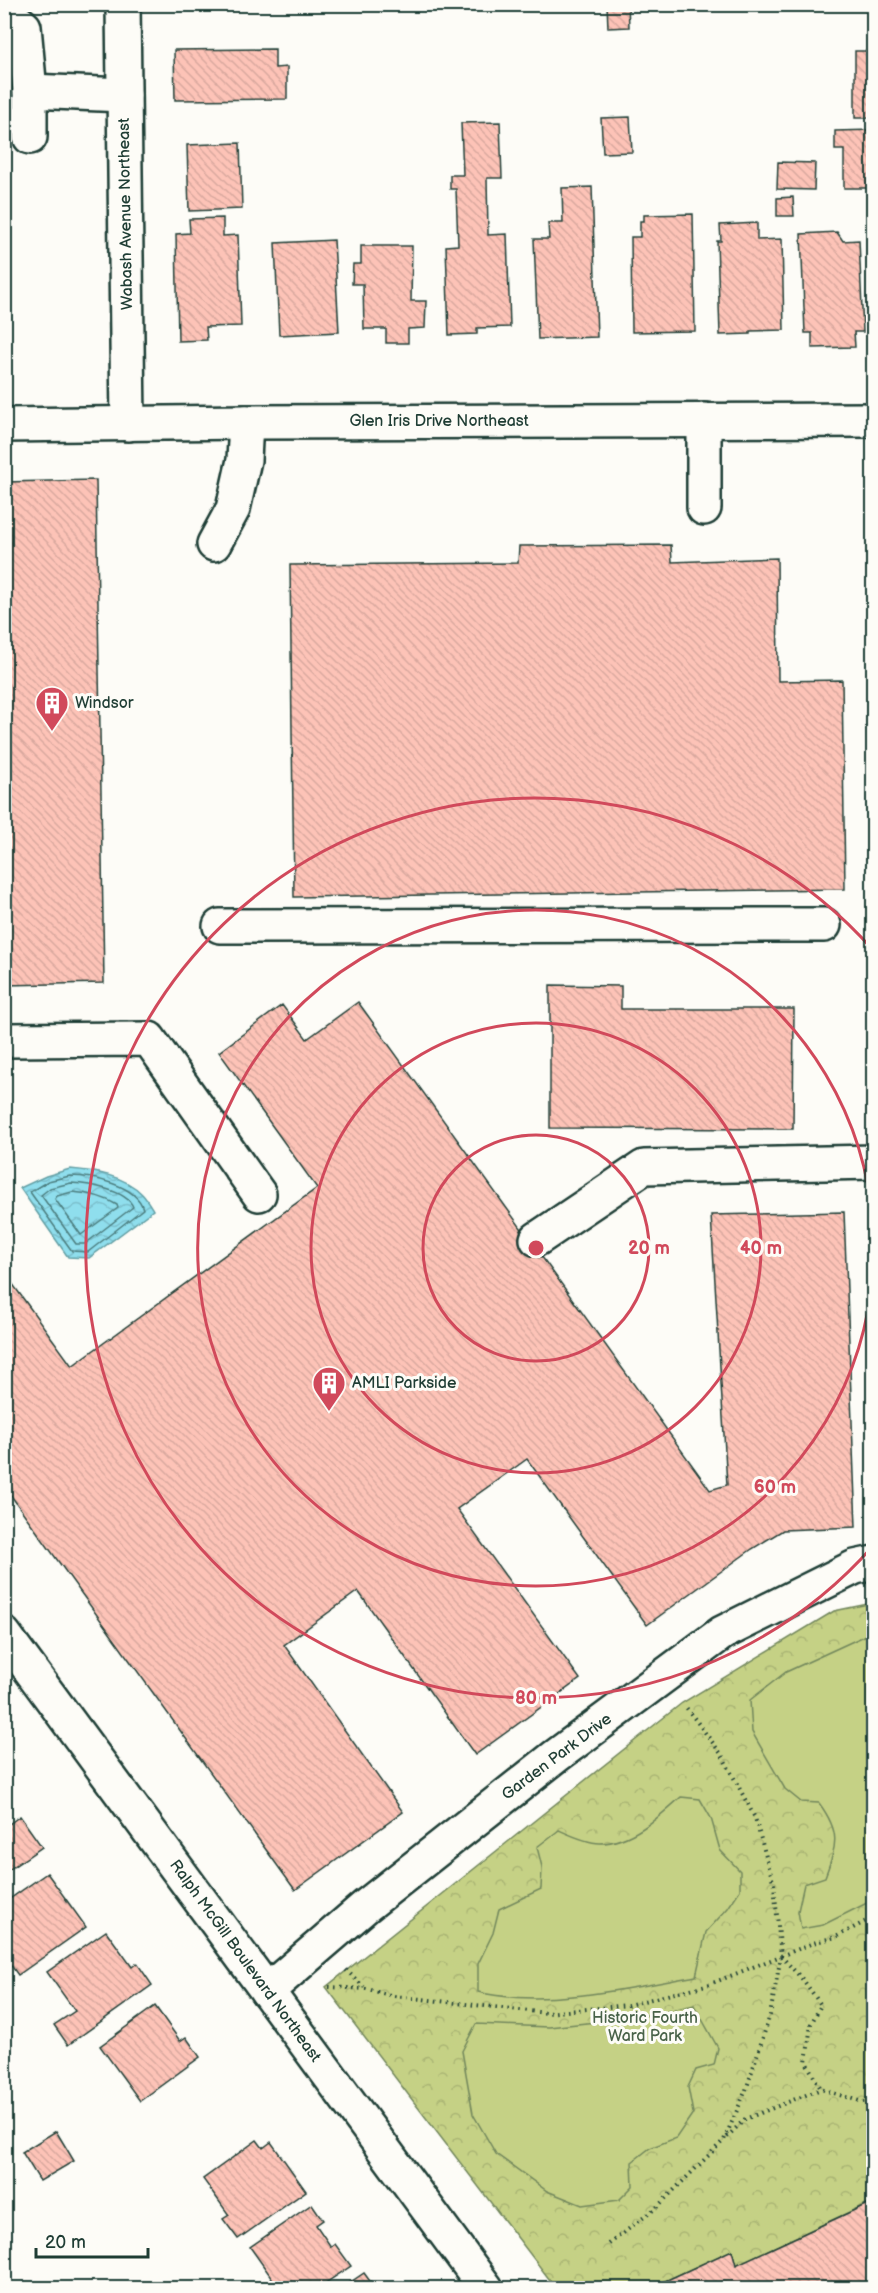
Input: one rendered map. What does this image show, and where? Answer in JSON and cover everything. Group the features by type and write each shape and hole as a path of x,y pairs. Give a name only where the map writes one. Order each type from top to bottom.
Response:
{"street":[{"name":"Wabash Avenue Northeast","path":"123,4 128,424"},
{"path":"4,10 24,27 30,91 30,137"},
{"path":"30,91 124,95"},
{"path":"704,420 704,508"},
{"name":"Glen Iris Drive Northeast","path":"4,425 873,420"},
{"path":"214,544 232,509 244,460 246,422"},
{"path":"220,926 824,925"},
{"path":"4,1040 149,1039 259,1194"},
{"path":"537,1239 644,1167 873,1162"},
{"name":"Garden Park Drive","path":"267,1991 366,1906 548,1763 722,1633 855,1567 873,1563"},
{"name":"Ralph McGill Boulevard Northeast","path":"4,1634 486,2289"}],"path":[{"path":"682,1703 722,1755 756,1818 774,1884 781,1956 770,2015 746,2090 724,2140"},
{"path":"326,1987 366,1989 394,1996 547,2013 628,2005 710,1984 836,1937 873,1917"},
{"path":"781,1956 804,1981 820,2005 811,2024 806,2062 821,2089"},
{"path":"339,1964 366,1989"},
{"path":"609,2244 656,2208 745,2119 821,2089 862,2102 873,2101"}],"green space":[{"name":"Historic Fourth Ward Park","path":"873,1603 873,2201 736,2265 732,2250 650,2288 556,2288 326,1987 682,1703 834,1611"},
{"path":"873,1632 873,1900 823,1925 801,1929 798,1911 804,1884 825,1877 834,1847 834,1831 819,1803 801,1802 785,1789 752,1732 750,1700 786,1672"},
{"path":"681,1797 700,1799 711,1818 720,1850 740,1871 740,1890 728,1908 706,1932 696,1976 615,1991 559,1997 531,1998 478,1992 478,1964 493,1933 499,1909 541,1889 542,1867 537,1847 559,1830 595,1843 623,1839 644,1828"},
{"path":"694,2005 718,2048 714,2065 696,2070 688,2087 693,2113 676,2138 650,2148 632,2162 633,2186 619,2200 582,2205 547,2191 496,2154 473,2114 462,2051 476,2024 549,2027 633,2018"}],"water":[{"path":"70,1169 99,1173 127,1182 142,1194 153,1210 89,1258 68,1257 20,1188 46,1176"}],"building":[{"path":"607,4 628,4 629,27 608,28"},
{"path":"866,4 874,4 874,15 866,15"},
{"path":"275,49 275,68 287,67 287,99 175,100 174,50"},
{"path":"855,51 874,51 874,118 855,118"},
{"path":"630,117 632,152 603,153 601,118"},
{"path":"500,122 502,178 487,178 488,235 507,234 510,327 477,328 477,334 449,335 446,246 458,245 456,189 450,189 450,175 463,175 461,123"},
{"path":"874,130 874,188 844,188 844,150 835,150 835,131"},
{"path":"240,143 242,209 189,211 187,145"},
{"path":"778,162 815,163 814,190 777,189"},
{"path":"592,187 597,337 538,339 534,239 549,239 548,223 563,223 562,188"},
{"path":"793,197 794,216 777,216 777,198"},
{"path":"693,214 695,331 632,332 631,237 640,237 640,221 644,221 644,215"},
{"path":"223,218 223,236 238,235 241,326 206,327 207,340 178,341 176,234 190,233 189,219"},
{"path":"757,223 757,240 782,239 784,330 720,335 717,241 721,241 720,225"},
{"path":"837,232 843,241 859,240 863,332 854,332 855,347 812,348 812,333 805,333 801,234"},
{"path":"334,240 339,332 279,335 275,243"},
{"path":"361,246 412,246 411,301 426,301 425,328 408,329 408,343 386,343 386,329 364,329 363,284 352,284 353,264 361,264"},
{"name":"Windsor","path":"96,480 104,983 4,985 4,482"},
{"path":"671,545 672,562 777,558 778,681 842,680 845,889 294,897 290,565 518,563 519,546"},
{"path":"550,985 621,986 621,1009 794,1009 793,1129 550,1128"},
{"name":"AMLI Parkside","path":"358,1002 710,1490 727,1485 711,1215 844,1212 856,1527 783,1530 752,1549 647,1625 527,1459 457,1509 580,1679 475,1755 358,1591 284,1645 403,1812 295,1890 4,1486 4,1272 72,1366 317,1188 219,1052 282,1005 307,1039"},
{"path":"20,1816 42,1847 4,1873 4,1819 9,1824"},
{"path":"47,1873 86,1927 18,1975 4,1956 4,1903"},
{"path":"106,1931 132,1967 137,1963 152,1985 68,2045 54,2025 75,2011 47,1972"},
{"path":"155,2006 180,2041 186,2037 200,2057 140,2101 100,2046"},
{"path":"56,2131 74,2161 40,2181 22,2152"},
{"path":"257,2140 263,2148 271,2142 306,2191 238,2239 223,2219 229,2215 203,2179"},
{"path":"874,2201 874,2288 650,2288 732,2250 736,2265"},
{"path":"312,2204 323,2220 316,2225 331,2247 335,2244 351,2266 318,2288 279,2288 250,2247"},
{"path":"364,2273 375,2288 342,2288"}],"place":[{"name":"Windsor","path":"52,732"},
{"name":"AMLI Parkside","path":"329,1412"}]}
